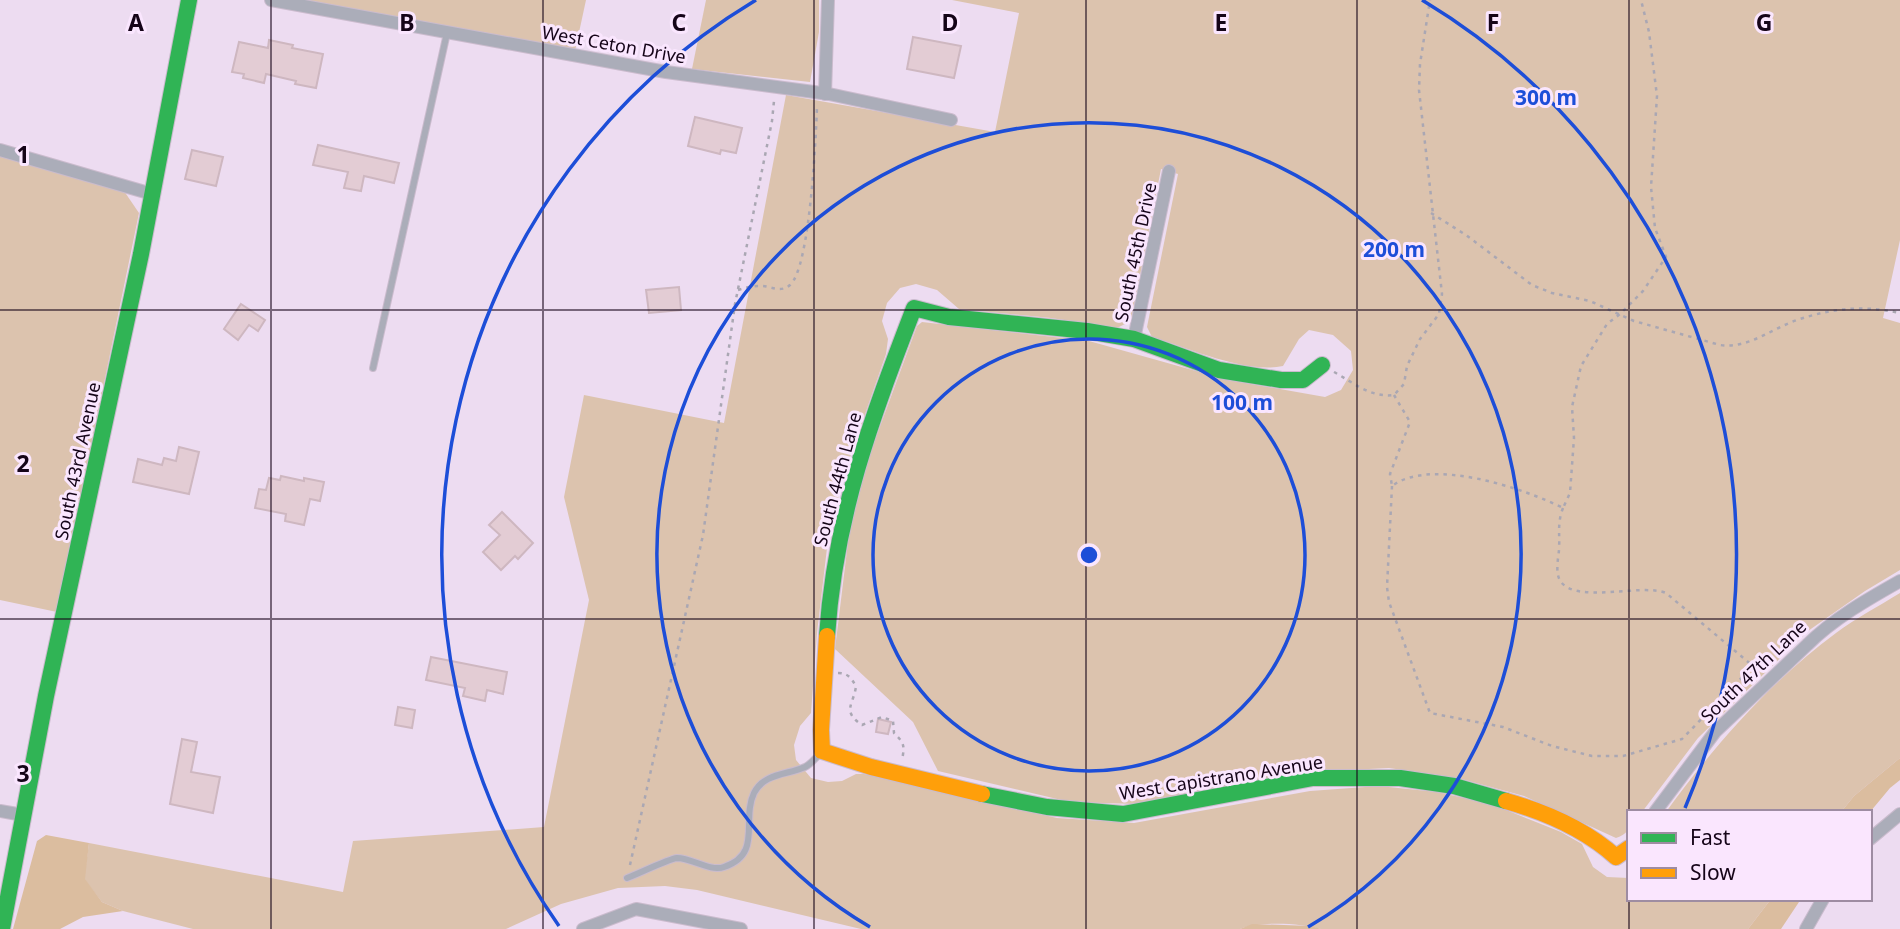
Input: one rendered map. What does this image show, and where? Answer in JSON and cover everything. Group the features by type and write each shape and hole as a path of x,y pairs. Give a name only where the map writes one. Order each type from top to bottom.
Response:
{"street":[{"name":"South 43rd Avenue","path":"2,929 190,0"},
{"name":"West Ceton Drive","path":"271,0 666,72 821,93 951,120"},
{"path":"821,93 828,0"},
{"path":"0,150 152,194"},
{"name":"South 45th Drive","path":"1134,339 1169,171"},
{"name":"South 44th Lane","path":"822,751 825,672 838,540 878,403 914,308 949,317 1087,331 1134,339"},
{"path":"1134,339 1219,370 1281,380 1303,380 1322,365"},
{"name":"South 47th Lane","path":"1657,810 1716,732 1818,634 1900,581"},
{"name":"West Capistrano Avenue","path":"822,751 846,762 958,789 1098,814 1123,814 1313,778 1400,778 1454,786 1521,805 1622,853"},
{"path":"0,811 23,815"},
{"path":"1872,837 1900,814"},
{"path":"1806,929 1823,901"},
{"path":"583,929 636,909 741,929"}],"lane":[{"path":"373,368 447,33"},
{"path":"627,878 677,858 721,869 735,862 743,856 747,847 750,805 764,780 804,767 822,751"}],"path":[{"path":"1322,365 1370,393 1394,395 1404,384 1407,366 1420,339 1439,314 1441,294 1419,90 1420,64 1430,0"},
{"path":"1641,0 1649,32 1657,96 1651,187 1653,214 1655,228 1666,257 1643,291 1607,324 1581,366 1572,407 1574,438 1570,493 1557,521 1560,535 1557,571 1561,582 1571,589 1619,592 1654,588 1666,593 1753,666 1767,682"},
{"path":"627,878 703,535 738,290 772,121 775,86"},
{"path":"738,290 762,285 782,289 789,286 797,276 809,209 821,93"},
{"path":"1431,213 1532,285 1552,293 1590,301 1685,337 1732,347 1796,320 1839,309 1873,307 1900,313"},
{"path":"1394,395 1404,407 1410,422 1390,474 1392,486 1387,587 1389,602 1430,713 1503,727 1552,746 1592,756 1623,756 1682,739 1753,666"},
{"path":"1392,486 1400,480 1421,474 1494,482 1563,508"},
{"path":"825,672 844,673 851,678 856,686 849,706 853,718 862,725 882,718 893,721 894,733 905,746 900,774"}],"shaded area":[{"path":"306,0 586,0 575,51"},
{"path":"706,0 819,0 819,32 810,82 692,69"},
{"path":"952,0 1900,0 1900,240 1883,318 1900,323 1900,570 1808,631 1698,738 1644,810 1627,810 1627,830 1621,836 1616,838 1524,796 1458,778 1389,768 1308,772 1137,804 1070,802 938,771 913,722 835,649 849,534 868,459 917,326 922,322 1089,341 1228,380 1325,397 1341,390 1353,370 1351,351 1333,335 1309,330 1299,339 1283,366 1268,368 1235,363 1152,337 1147,327 1178,174 1161,169 1131,321 1117,328 959,309 937,290 916,284 900,288 887,303 882,321 888,339 886,354 848,463 829,531 811,713 800,726 794,745 796,760 811,778 828,782 842,781 856,774 864,774 1057,818 1134,823 1310,791 1379,786 1437,792 1491,804 1561,832 1582,844 1593,867 1607,877 1627,878 1627,901 1769,901 1748,929 1321,929 1280,924 1240,929 861,929 697,890 665,886 618,888 561,904 506,929 193,929 123,911 102,902 84,879 89,843 343,892 353,841 544,827 589,600 564,497 584,395 724,423 786,95 995,132 1019,13"},
{"path":"0,156 124,191 139,213 57,612 0,600"},
{"path":"1900,593 1900,758 1854,796 1843,810 1668,810 1744,716 1788,672 1844,628"},
{"path":"1900,758 1900,780 1872,810 1843,810 1854,796"},
{"path":"46,835 89,843 85,879 102,902 123,911 83,917 60,929 13,929 37,841"},
{"path":"1769,901 1800,901 1781,929 1748,929"},
{"path":"1252,924 1311,926 1321,929 1240,929"}],"building":[{"path":"913,37 961,46 954,78 907,69"},
{"path":"269,40 323,54 316,88 266,74 264,83 232,72 239,42 268,48"},
{"path":"695,117 742,128 736,153 721,150 720,154 688,146"},
{"path":"318,145 399,163 394,183 364,176 361,191 344,188 348,172 313,165"},
{"path":"192,150 223,157 216,186 185,179"},
{"path":"679,287 681,310 649,313 646,290"},
{"path":"241,304 265,320 258,331 249,325 238,340 224,329"},
{"path":"179,447 199,452 189,494 133,482 138,459 162,465 164,458 176,461"},
{"path":"281,476 324,482 320,501 310,499 304,525 285,521 286,514 255,508 259,489 266,490 269,478 280,480"},
{"path":"502,512 533,543 518,559 515,556 501,570 483,552 500,535 489,525"},
{"path":"431,657 507,672 503,694 487,690 485,701 463,696 465,688 426,680"},
{"path":"398,707 415,710 412,728 395,725"},
{"path":"878,719 891,722 888,734 876,732"},
{"path":"182,739 197,742 191,772 220,777 213,813 170,804"}],"traffic: fast":[{"path":"2,929 46,696 141,254 189,0"},
{"path":"827,636 838,549 857,469 883,389 914,308 949,317 1087,331 1134,339 1219,370 1281,380 1303,380 1322,365"},
{"path":"982,794 1047,807 1123,814 1313,778 1400,778 1454,786 1506,801"}],"traffic: slow":[{"path":"827,636 822,751 871,767 982,794"},
{"path":"1506,801 1564,823 1592,838 1616,857 1627,849"}]}
